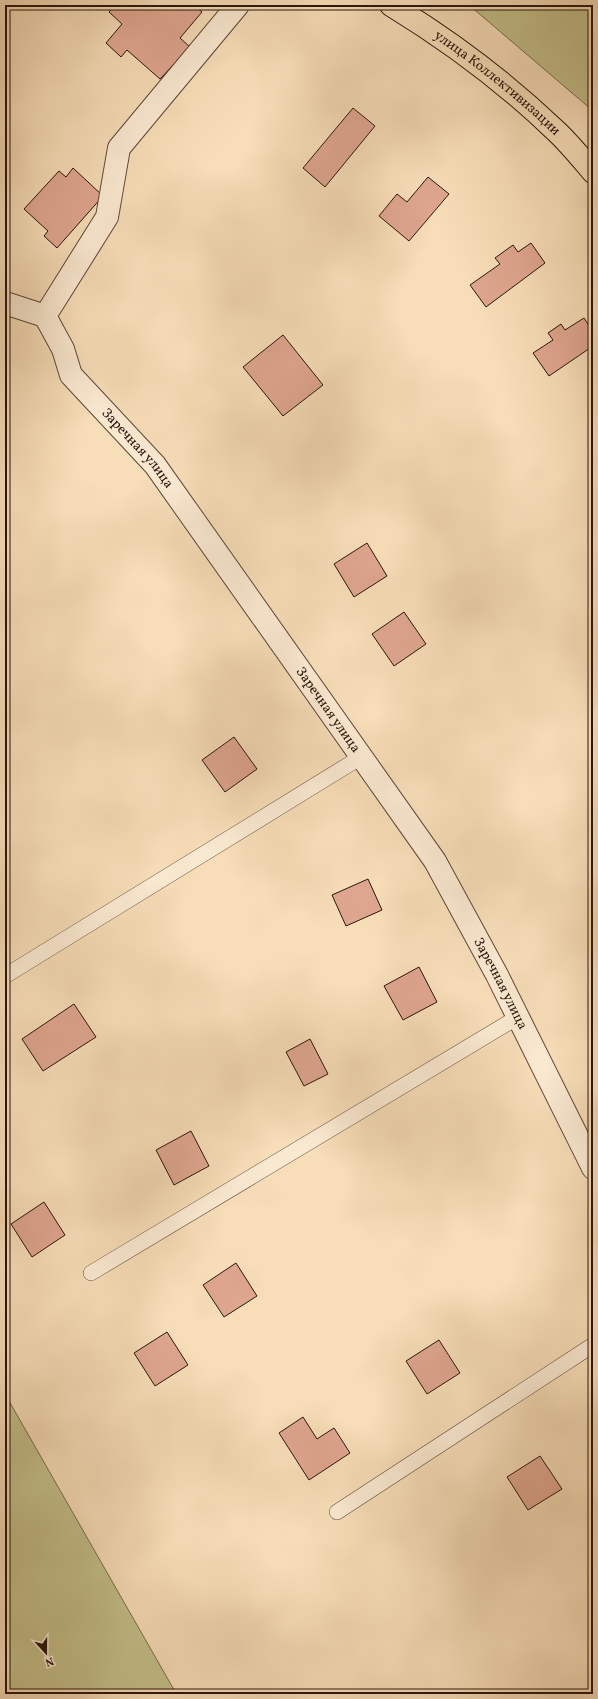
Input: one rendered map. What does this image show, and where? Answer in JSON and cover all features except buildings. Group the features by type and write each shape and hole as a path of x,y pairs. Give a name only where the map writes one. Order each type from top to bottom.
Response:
{"main road":[{"name":"улица Коллективизации","path":"392,5 429,28 496,79 557,131 593,172"}],"street":[{"path":"5,303 45,316 107,217 119,148 238,5"},
{"name":"Заречная улица","path":"45,316 63,349 71,375 155,465 435,861 518,1017 593,1168"}],"lane":[{"path":"5,976 361,757"},
{"path":"91,1273 518,1017"},
{"path":"337,1512 593,1345"}],"shaded area":[{"path":"469,5 593,5 593,111 592,110"},
{"path":"5,1394 173,1688 180,1694 5,1694"}]}
